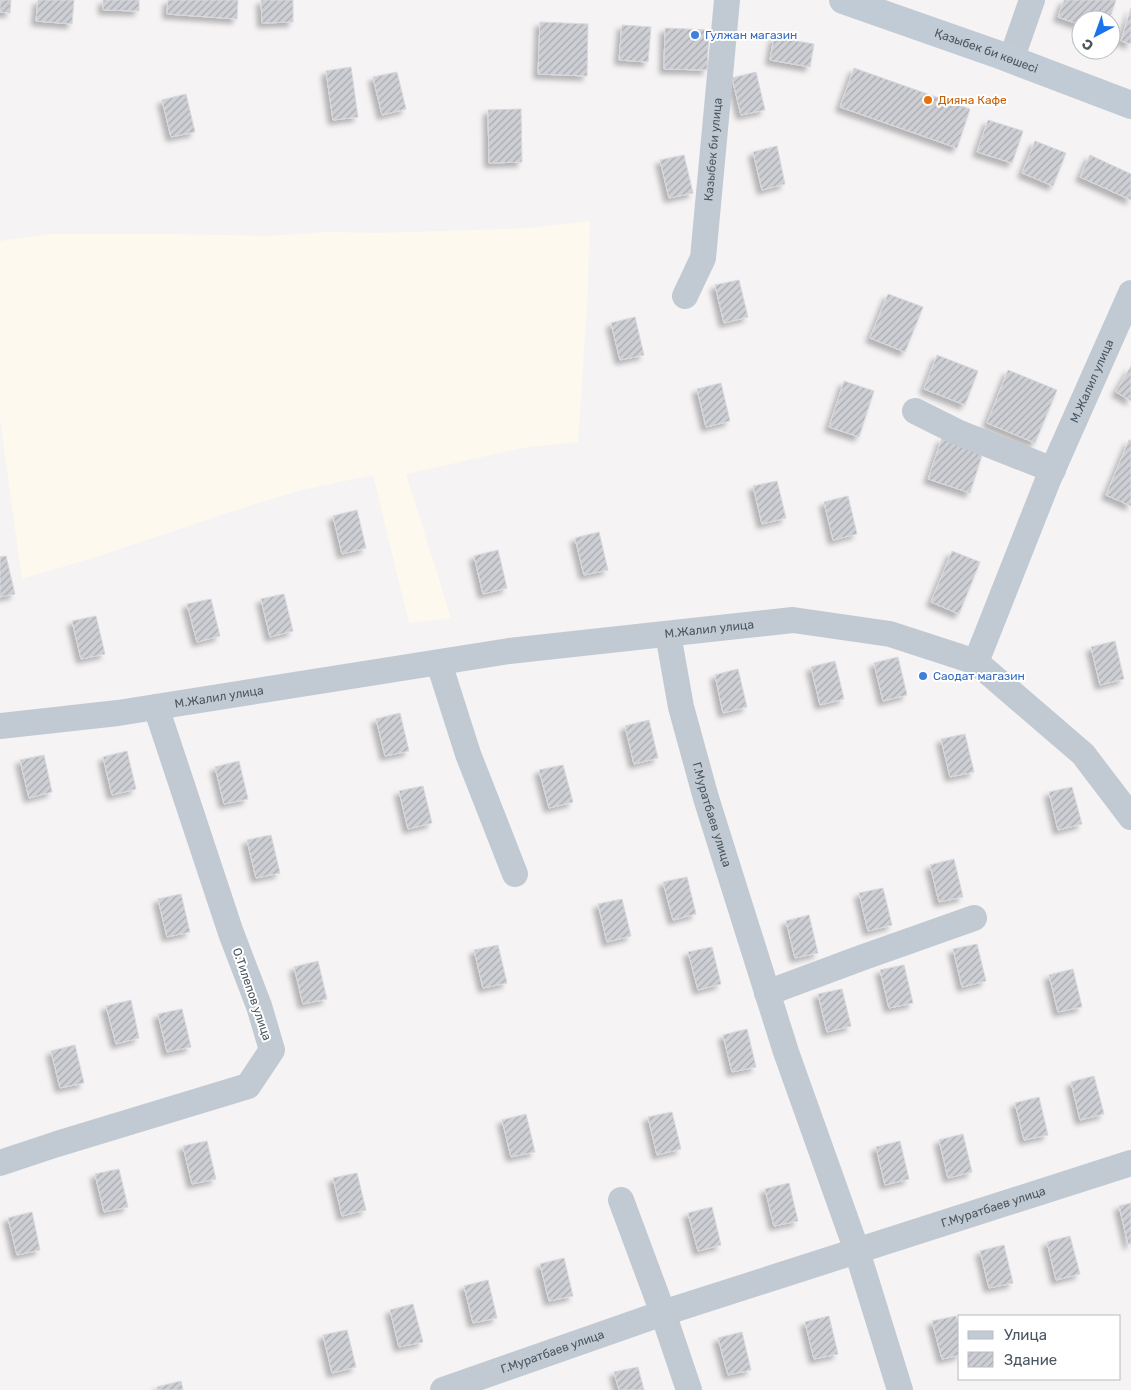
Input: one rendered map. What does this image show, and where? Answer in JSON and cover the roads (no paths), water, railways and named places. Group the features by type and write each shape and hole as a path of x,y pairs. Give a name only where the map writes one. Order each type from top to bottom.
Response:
{"main road":[{"name":"Қазыбек би көшесі","path":"843,0 1131,105"}],"street":[{"name":"Казыбек би улица","path":"685,296 703,258 727,0"},
{"path":"1011,60 1032,0"},
{"name":"М.Жалил улица","path":"976,662 1053,470 1131,293"},
{"path":"915,411 957,432 1053,470"},
{"name":"М.Жалил улица","path":"0,726 156,707 509,651 793,620 890,634 976,662 1083,754 1131,817"},
{"name":"Г.Муратбаев улица","path":"668,634 681,707 706,798 792,1070 857,1251"},
{"path":"439,663 468,754 515,874"},
{"name":"О.Тилепов улица","path":"0,1163 248,1086 272,1050 259,1006 222,907 156,707"},
{"path":"767,993 974,918"},
{"name":"Г.Муратбаев улица","path":"442,1390 663,1313 1131,1164"},
{"path":"621,1200 689,1390"},
{"path":"857,1251 900,1390"}],"place":[{"name":"Гулжан магазин","path":"695,35"},
{"name":"Дияна Кафе","path":"928,100"},
{"name":"Саодат магазин","path":"923,676"}]}
